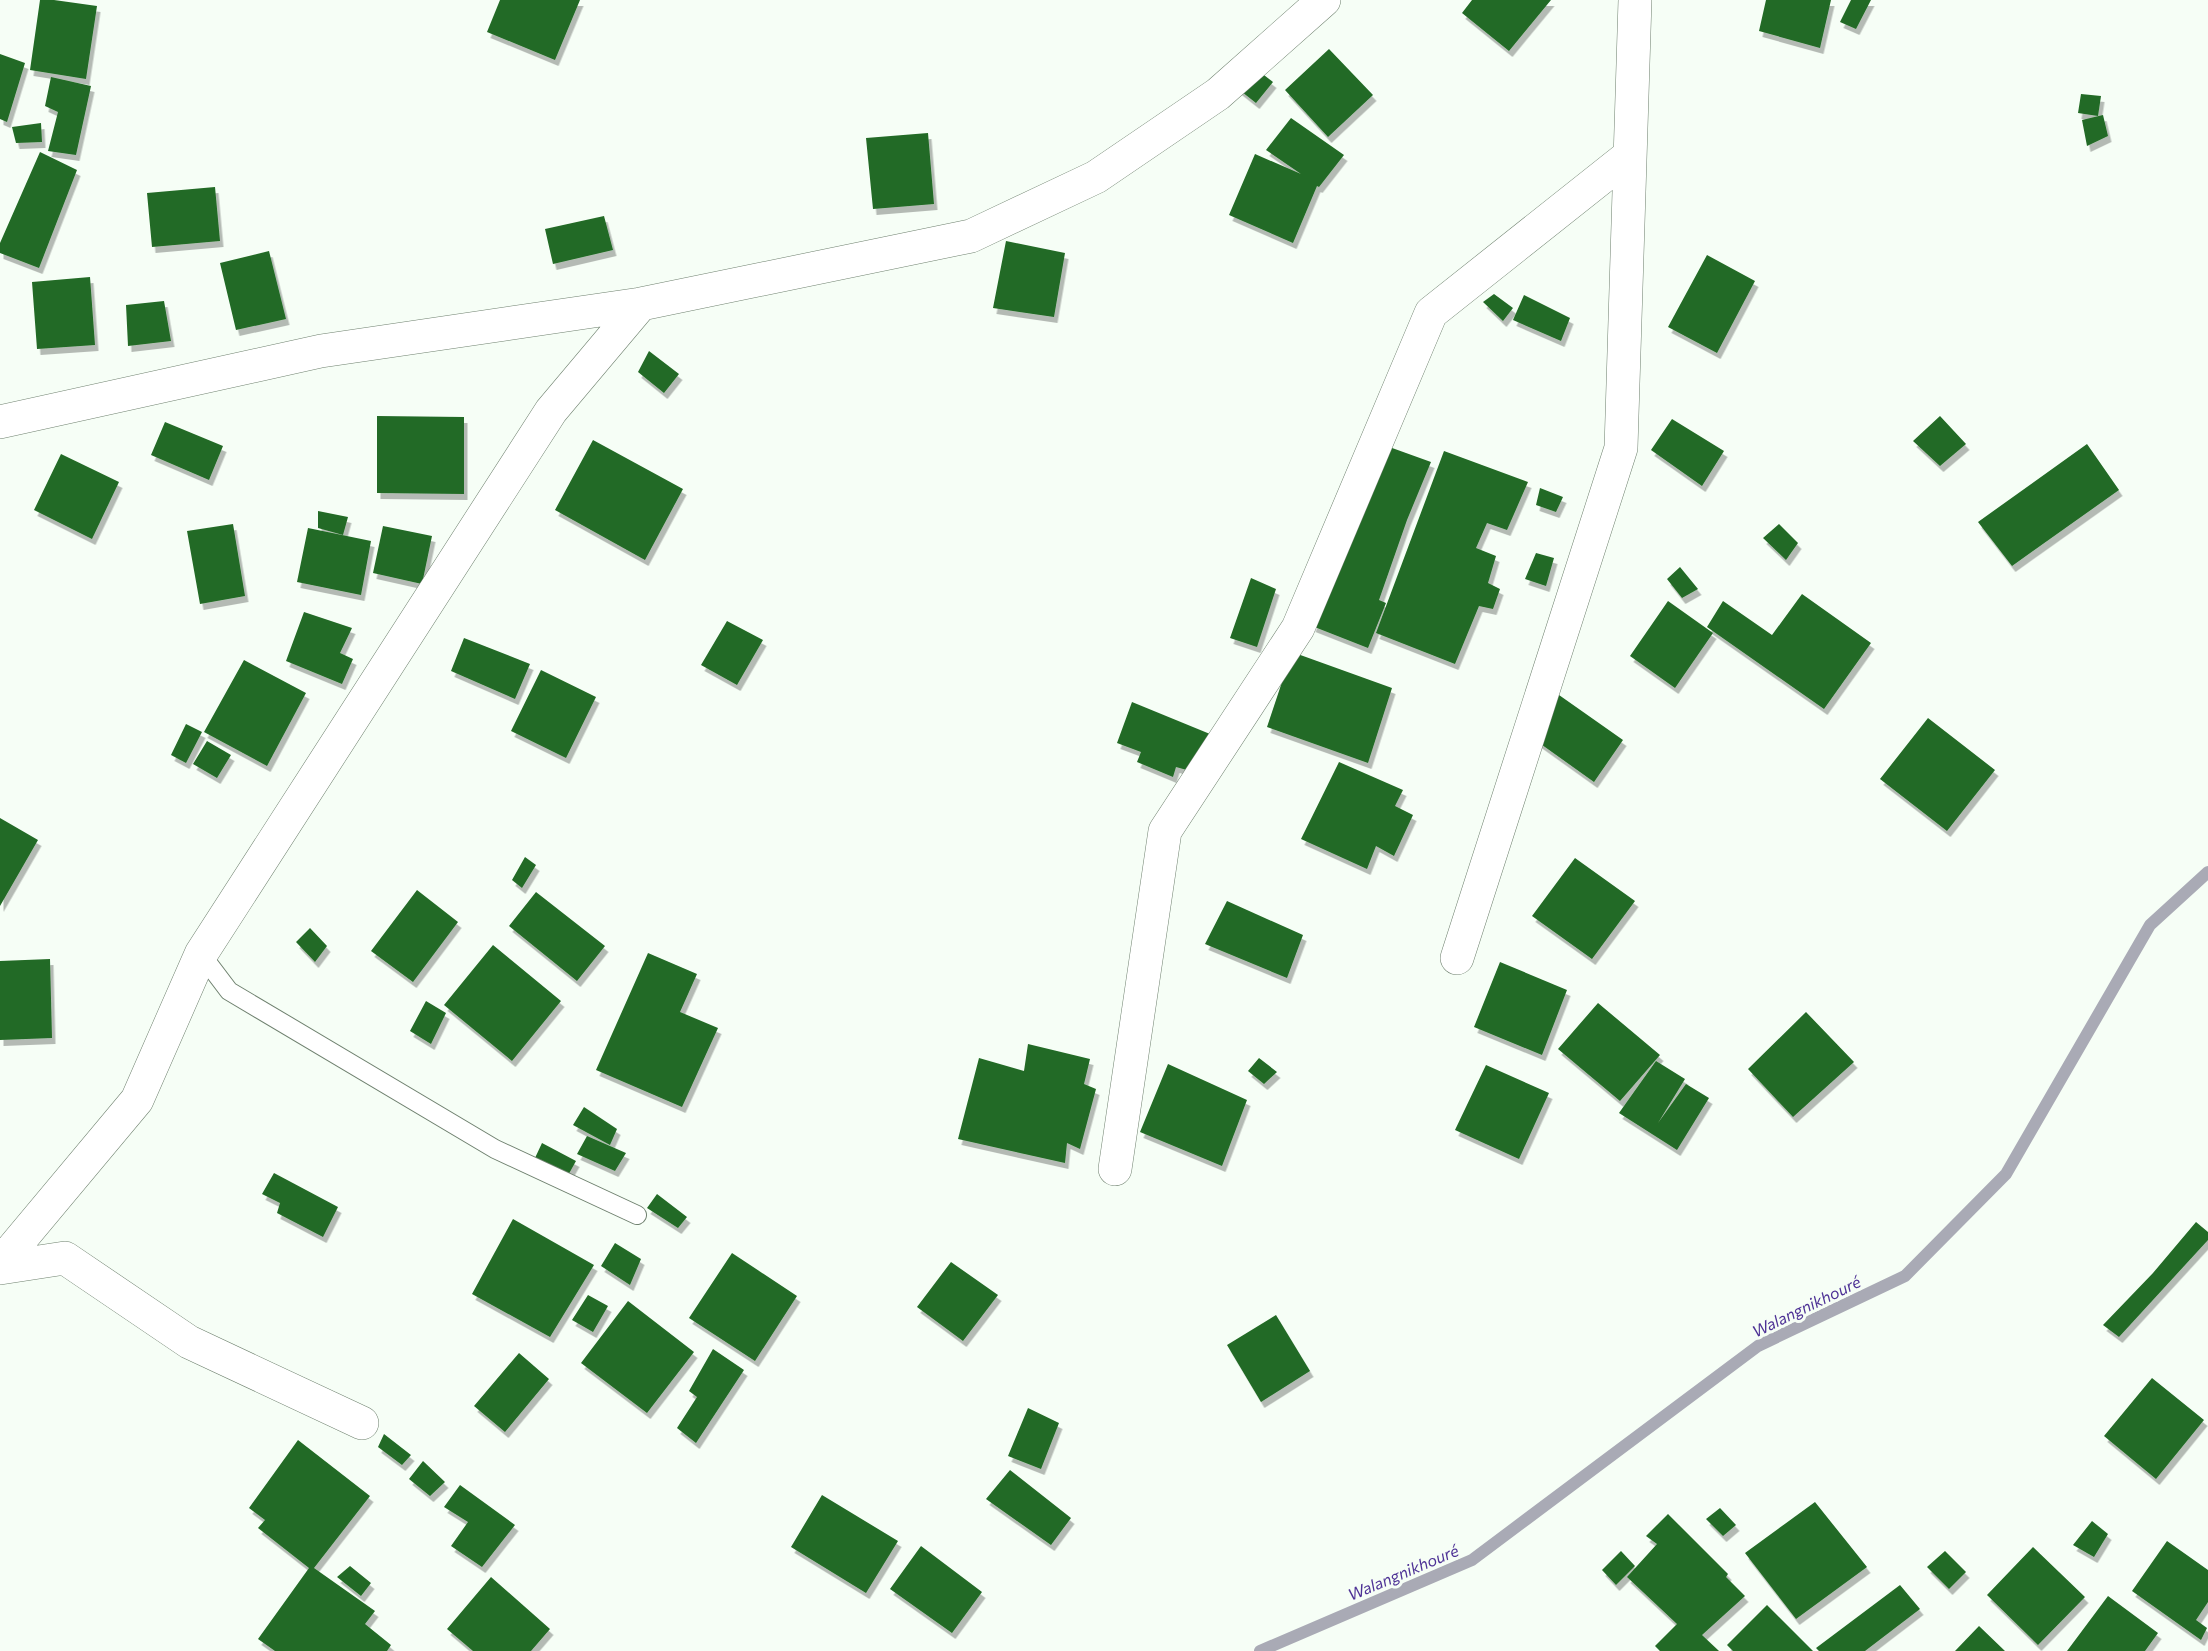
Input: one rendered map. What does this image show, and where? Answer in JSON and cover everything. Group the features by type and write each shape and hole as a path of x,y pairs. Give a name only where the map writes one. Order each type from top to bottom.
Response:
{"street":[{"path":"0,422 321,351 641,304 971,236 1096,177 1218,94 1323,0"},
{"path":"1456,958 1621,448 1635,0"},
{"path":"1115,1169 1164,831 1298,628 1431,313 1630,155"},
{"path":"0,1266 137,1101 201,954 551,411 641,304"},
{"path":"0,1266 65,1258 189,1342 362,1423"}],"lane":[{"path":"201,954 229,991 239,997 495,1149 637,1215"}],"building":[{"path":"40,0 97,6 86,79 30,70"},
{"path":"500,0 580,0 555,60 487,32"},
{"path":"1472,0 1551,0 1509,51 1462,13"},
{"path":"1766,0 1831,0 1820,48 1759,31"},
{"path":"1851,0 1871,0 1856,29 1840,22"},
{"path":"1329,49 1373,95 1328,137 1285,90"},
{"path":"0,54 25,63 7,122 0,119"},
{"path":"1251,65 1273,82 1256,103 1237,88"},
{"path":"51,77 91,86 76,155 48,151 58,112 45,106"},
{"path":"2081,94 2101,96 2098,116 2078,113"},
{"path":"2103,115 2108,136 2087,146 2082,120"},
{"path":"1291,118 1344,155 1319,187 1317,186 1293,243 1229,215 1255,154 1301,174 1266,150"},
{"path":"41,123 42,142 16,143 12,127"},
{"path":"928,133 934,204 873,209 866,138"},
{"path":"40,152 77,170 39,268 0,253 0,243"},
{"path":"215,187 220,241 152,247 147,193"},
{"path":"604,216 613,250 553,264 545,229"},
{"path":"1006,241 1065,253 1054,317 993,308"},
{"path":"269,251 286,319 236,330 220,263"},
{"path":"1707,255 1755,281 1717,353 1668,327"},
{"path":"90,277 95,345 37,349 32,282"},
{"path":"1494,294 1513,308 1503,321 1483,302"},
{"path":"1524,295 1570,318 1561,341 1513,320"},
{"path":"164,301 171,341 128,346 126,305"},
{"path":"649,351 679,374 664,393 638,372"},
{"path":"377,416 464,417 464,494 377,493"},
{"path":"1940,416 1966,444 1940,466 1913,441"},
{"path":"1672,419 1724,451 1702,486 1651,450"},
{"path":"165,422 223,446 209,480 151,455"},
{"path":"593,440 683,489 645,560 555,510"},
{"path":"1381,444 1431,462 1407,520 1379,600 1386,603 1368,648 1312,626"},
{"path":"2087,444 2119,490 2012,566 1978,522"},
{"path":"1444,451 1528,482 1507,530 1487,523 1476,548 1496,556 1488,583 1500,589 1493,609 1479,606 1455,664 1376,633"},
{"path":"61,454 119,482 92,539 34,510"},
{"path":"1540,488 1563,497 1556,512 1536,505"},
{"path":"318,511 348,517 343,535 318,528"},
{"path":"233,524 245,596 200,604 187,531"},
{"path":"1779,524 1798,543 1786,560 1763,538"},
{"path":"383,526 432,536 422,584 373,573"},
{"path":"308,528 371,541 361,595 297,582"},
{"path":"1536,553 1554,558 1546,586 1525,579"},
{"path":"1680,567 1698,589 1682,598 1667,579"},
{"path":"1251,578 1276,589 1257,647 1230,638"},
{"path":"1802,594 1871,643 1824,709 1707,627 1723,601 1772,635"},
{"path":"1668,601 1713,633 1675,688 1630,656"},
{"path":"304,612 352,628 340,653 353,659 342,684 286,661"},
{"path":"727,621 763,640 737,685 701,665"},
{"path":"464,638 530,664 515,699 451,671"},
{"path":"1292,652 1392,688 1368,763 1267,727"},
{"path":"244,660 306,693 267,766 204,732"},
{"path":"541,670 596,697 566,758 511,731"},
{"path":"1559,695 1623,740 1594,782 1531,737"},
{"path":"1132,702 1210,734 1194,772 1176,767 1173,777 1137,762 1141,752 1117,743"},
{"path":"1928,718 1995,770 1947,831 1880,779"},
{"path":"186,724 202,732 186,763 171,755"},
{"path":"207,741 231,755 217,778 193,764"},
{"path":"1339,762 1403,790 1395,806 1413,815 1394,856 1376,846 1367,869 1301,839"},
{"path":"0,818 38,840 0,906"},
{"path":"525,857 536,865 522,888 512,880"},
{"path":"1575,858 1635,901 1592,959 1532,916"},
{"path":"417,890 458,922 413,982 371,951"},
{"path":"536,892 605,946 577,981 509,926"},
{"path":"1227,901 1303,935 1287,978 1205,944"},
{"path":"310,928 327,946 315,962 296,942"},
{"path":"493,945 561,1001 512,1061 444,1005"},
{"path":"648,953 697,974 680,1012 718,1028 682,1107 596,1070"},
{"path":"50,959 52,1038 0,1040 0,961"},
{"path":"1500,962 1567,990 1542,1055 1474,1027"},
{"path":"426,1001 446,1013 431,1044 410,1031"},
{"path":"1598,1003 1660,1055 1620,1101 1558,1049"},
{"path":"1806,1012 1854,1062 1793,1117 1748,1069"},
{"path":"1028,1044 1090,1059 1084,1084 1096,1089 1080,1149 1067,1143 1065,1163 958,1139 979,1058 1024,1071"},
{"path":"1259,1058 1277,1072 1264,1084 1248,1071"},
{"path":"1656,1061 1685,1079 1658,1123 1686,1084 1709,1098 1677,1150 1619,1113"},
{"path":"1168,1064 1247,1100 1222,1166 1140,1132"},
{"path":"1486,1065 1549,1093 1519,1159 1455,1130"},
{"path":"584,1107 617,1129 610,1145 573,1125"},
{"path":"587,1136 626,1153 615,1171 577,1154"},
{"path":"542,1143 576,1161 566,1179 535,1158"},
{"path":"274,1173 338,1207 323,1237 277,1213 280,1203 262,1194"},
{"path":"657,1194 687,1217 678,1228 647,1208"},
{"path":"513,1219 594,1265 550,1337 472,1294"},
{"path":"2196,1222 2208,1232 2208,1240 2119,1337 2103,1325 2153,1273"},
{"path":"615,1243 641,1259 630,1285 601,1266"},
{"path":"732,1253 797,1296 755,1361 689,1318"},
{"path":"951,1262 998,1295 963,1341 917,1307"},
{"path":"588,1295 608,1306 593,1332 572,1320"},
{"path":"628,1301 694,1352 647,1413 581,1363"},
{"path":"1276,1315 1310,1371 1261,1402 1227,1345"},
{"path":"713,1349 744,1370 696,1443 677,1428 697,1397 689,1391"},
{"path":"519,1353 549,1379 505,1432 474,1406"},
{"path":"2152,1378 2204,1420 2156,1479 2104,1436"},
{"path":"1028,1408 1059,1423 1041,1469 1008,1456"},
{"path":"384,1434 411,1455 402,1465 378,1447"},
{"path":"298,1440 370,1496 314,1568 375,1611 365,1624 391,1645 387,1651 275,1651 258,1639 309,1568 258,1528 265,1520 249,1508"},
{"path":"423,1461 445,1482 430,1496 409,1479"},
{"path":"1010,1470 1071,1518 1051,1545 986,1499"},
{"path":"460,1485 515,1525 482,1567 451,1546 468,1522 444,1507"},
{"path":"822,1495 898,1541 866,1593 791,1547"},
{"path":"1815,1502 1867,1567 1796,1619 1745,1553"},
{"path":"1720,1508 1736,1525 1723,1536 1706,1519"},
{"path":"1668,1514 1728,1574 1726,1577 1745,1596 1702,1635 1719,1651 1660,1651 1655,1646 1677,1624 1627,1577 1657,1544 1646,1536"},
{"path":"2092,1521 2108,1534 2094,1557 2073,1545"},
{"path":"2167,1541 2208,1570 2208,1602 2196,1620 2207,1628 2201,1640 2132,1591"},
{"path":"921,1546 982,1592 952,1633 890,1589"},
{"path":"2033,1547 2085,1597 2038,1645 1987,1595"},
{"path":"1621,1551 1635,1566 1616,1585 1602,1570"},
{"path":"1945,1551 1966,1572 1949,1589 1927,1567"},
{"path":"350,1566 371,1583 361,1596 337,1577"},
{"path":"491,1577 550,1629 531,1651 473,1651 447,1629"},
{"path":"1900,1585 1920,1609 1865,1651 1819,1651 1816,1648"},
{"path":"2108,1596 2158,1633 2145,1651 2067,1651"},
{"path":"1767,1605 1813,1651 1733,1651 1727,1645"},
{"path":"1979,1626 2005,1651 1955,1651"}],"waterway":[{"name":"Walangnikhouré","path":"1260,1651 1472,1560 1758,1346 1905,1276 2006,1174 2150,925 2208,872"}]}
